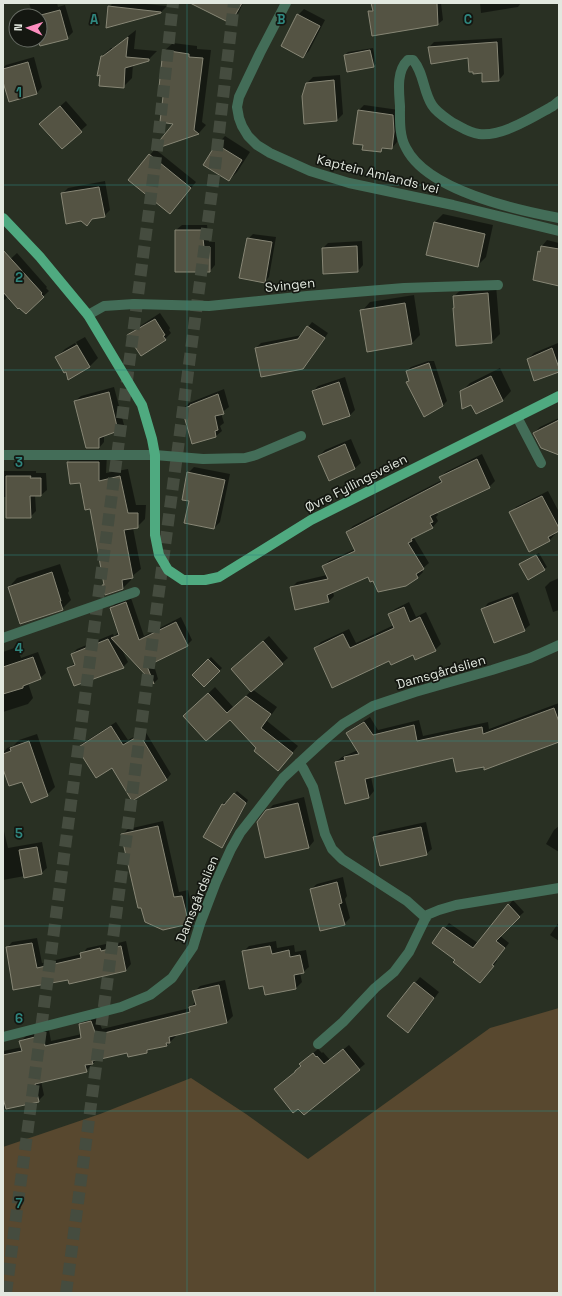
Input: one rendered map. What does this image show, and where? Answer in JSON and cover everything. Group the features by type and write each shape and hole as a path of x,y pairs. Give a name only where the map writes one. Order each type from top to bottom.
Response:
{"main road":[{"path":"3,218 40,257 88,315 142,406 152,439 155,455"},
{"name":"Øvre Fyllingsveien","path":"155,455 155,535 160,555 168,570 183,580 205,580 219,577 311,520 559,396"}],"street":[{"name":"Kaptein Amlands vei","path":"286,3 239,97 237,107 238,118 242,126 248,136 258,145 270,153 310,171 349,183 453,205 559,231"},
{"path":"559,101 553,106 507,129 489,134 479,134 467,131 435,109 432,105 417,65 413,60 408,60 403,64 400,75 399,102 402,134 405,146 420,167 435,178 480,198 559,218"},
{"name":"Svingen","path":"88,315 104,306 134,304 209,306 404,288 498,284"},
{"path":"516,417 541,463"},
{"path":"3,455 155,455 203,459 245,458 256,455 301,436"},
{"path":"3,638 135,592"},
{"name":"Damsgårdslien","path":"3,1037 121,1007 150,995 172,978 193,947 216,882 240,833 283,778 343,724 373,706 530,658 559,645"},
{"path":"299,763 313,787 325,834 332,849 342,859 407,901 426,918"},
{"path":"318,1044 343,1022 375,988 394,972 410,952 427,915 456,905 559,888"}],"shaded area":[{"path":"559,1008 559,1293 3,1293 3,1147 100,1114 191,1078 246,1114 308,1159 490,1028"}],"building":[{"path":"190,3 242,3 233,19 226,21"},
{"path":"371,3 437,3 438,25 372,36 368,11 373,11"},
{"path":"108,6 161,12 161,13 106,28"},
{"path":"60,10 68,39 48,44 48,13"},
{"path":"297,14 320,26 303,58 281,46"},
{"path":"128,37 126,57 149,59 149,61 125,68 124,88 99,86 100,75 97,76 101,56"},
{"path":"497,42 499,81 482,82 482,73 473,74 473,72 469,72 468,58 431,64 428,47"},
{"path":"163,50 189,54 189,57 203,58 194,130 199,134 152,150 173,124 160,122 164,88 159,87"},
{"path":"370,50 374,67 347,72 344,55"},
{"path":"28,62 37,94 9,102 3,82 3,69"},
{"path":"334,80 337,121 304,124 302,96 306,83"},
{"path":"60,106 82,132 62,149 39,124"},
{"path":"358,110 393,115 394,132 392,149 382,148 381,152 362,150 363,145 353,144"},
{"path":"216,144 242,160 229,181 203,165"},
{"path":"149,154 191,188 170,214 128,180"},
{"path":"99,187 105,217 92,219 87,226 81,221 66,224 61,193"},
{"path":"434,222 485,234 478,267 426,255"},
{"path":"175,230 202,230 204,247 210,247 210,272 175,272"},
{"path":"247,238 272,242 265,283 239,278"},
{"path":"357,246 358,272 323,274 322,248"},
{"path":"541,246 559,249 559,286 533,280 538,251 540,252"},
{"path":"3,250 44,297 26,314 19,308 18,309 3,292"},
{"path":"488,293 492,343 456,346 453,296"},
{"path":"405,303 412,344 367,352 360,310"},
{"path":"155,319 165,335 163,336 166,340 141,356 127,335"},
{"path":"307,326 325,338 303,369 261,377 255,348 298,339"},
{"path":"77,345 90,367 68,380 66,372 64,373 55,357"},
{"path":"552,348 559,372 534,381 527,359"},
{"path":"429,363 443,406 424,417 406,382 409,381 406,371"},
{"path":"491,376 503,401 476,414 471,405 462,409 460,391"},
{"path":"339,382 350,416 323,425 312,391"},
{"path":"109,392 118,431 99,438 99,448 86,448 74,401"},
{"path":"218,394 224,414 215,416 218,430 215,431 216,437 192,444 182,409"},
{"path":"559,420 559,455 541,448 533,433"},
{"path":"345,444 355,469 329,481 318,456"},
{"path":"477,459 490,488 430,516 433,522 430,523 433,528 411,539 412,541 408,543 424,569 416,574 418,578 406,586 378,592 373,581 370,582 368,577 327,595 329,602 295,610 290,587 328,579 322,566 355,551 346,532 442,482 439,477"},
{"path":"67,462 99,462 99,481 120,476 128,513 138,513 138,528 124,530 133,578 122,580 123,589 105,595 102,585 104,585 90,509 85,510 80,483 70,484"},
{"path":"187,472 225,480 214,529 184,523 189,501 182,500"},
{"path":"6,476 31,476 30,478 41,478 41,496 30,496 31,518 6,518"},
{"path":"542,496 559,528 559,531 548,537 550,541 529,552 509,512"},
{"path":"536,555 545,570 528,580 519,564"},
{"path":"52,572 63,610 20,624 8,587"},
{"path":"512,597 525,631 494,643 481,609"},
{"path":"126,602 139,640 176,622 188,646 147,666 154,684 111,638 119,635 110,608"},
{"path":"404,607 410,622 420,617 436,651 415,660 413,655 391,665 389,661 332,688 314,648 343,634 350,648 394,628 388,614"},
{"path":"108,639 124,668 74,686 67,668 75,665 71,654"},
{"path":"263,641 283,664 251,692 231,669"},
{"path":"33,657 41,679 23,686 23,688 3,694 3,667"},
{"path":"208,659 220,671 204,687 192,675"},
{"path":"208,693 227,713 246,696 271,714 261,728 293,753 278,771 254,751 256,748 230,720 206,741 183,716"},
{"path":"554,708 559,722 559,742 484,770 484,767 456,772 453,758 365,779 369,798 345,804 335,762 345,760 344,757 359,754 346,733 364,722 373,735 414,725 417,741 482,727 483,734"},
{"path":"111,726 123,745 140,735 167,780 132,801 112,768 96,778 77,748"},
{"path":"29,741 48,796 31,803 22,782 9,786 3,769 3,754 11,751 10,748"},
{"path":"234,793 246,803 222,848 203,837 222,804 224,805"},
{"path":"298,803 309,848 265,858 257,822 266,810"},
{"path":"158,826 174,897 182,896 189,924 163,930 145,922 141,908 138,908 121,834"},
{"path":"421,827 427,855 380,866 373,837"},
{"path":"37,847 42,874 24,878 19,850"},
{"path":"337,882 342,903 339,904 345,925 320,931 310,889"},
{"path":"508,904 520,917 496,941 505,948 492,965 494,966 480,983 453,962 455,960 432,943 443,927 473,948"},
{"path":"32,943 37,968 81,958 80,953 100,948 101,951 121,946 126,971 69,984 68,980 13,990 6,947"},
{"path":"270,946 272,954 289,950 290,957 300,955 304,973 294,975 296,989 265,995 263,986 249,989 242,951"},
{"path":"414,982 434,998 408,1033 387,1016"},
{"path":"219,985 227,1023 169,1037 170,1043 166,1043 167,1046 147,1050 147,1053 128,1057 127,1053 92,1061 93,1064 85,1065 87,1072 35,1084 39,1102 6,1109 3,1098 3,1055 22,1051 19,1041 43,1035 45,1046 81,1038 79,1024 91,1021 96,1035 190,1012 189,1007 196,1005 192,991"},
{"path":"343,1049 360,1070 304,1115 298,1109 293,1113 274,1089 295,1072 301,1066 299,1064 313,1053 324,1064"}],"tunnel":[{"path":"6,1293 158,141 173,3"},
{"path":"66,1293 214,176 234,3"}]}
